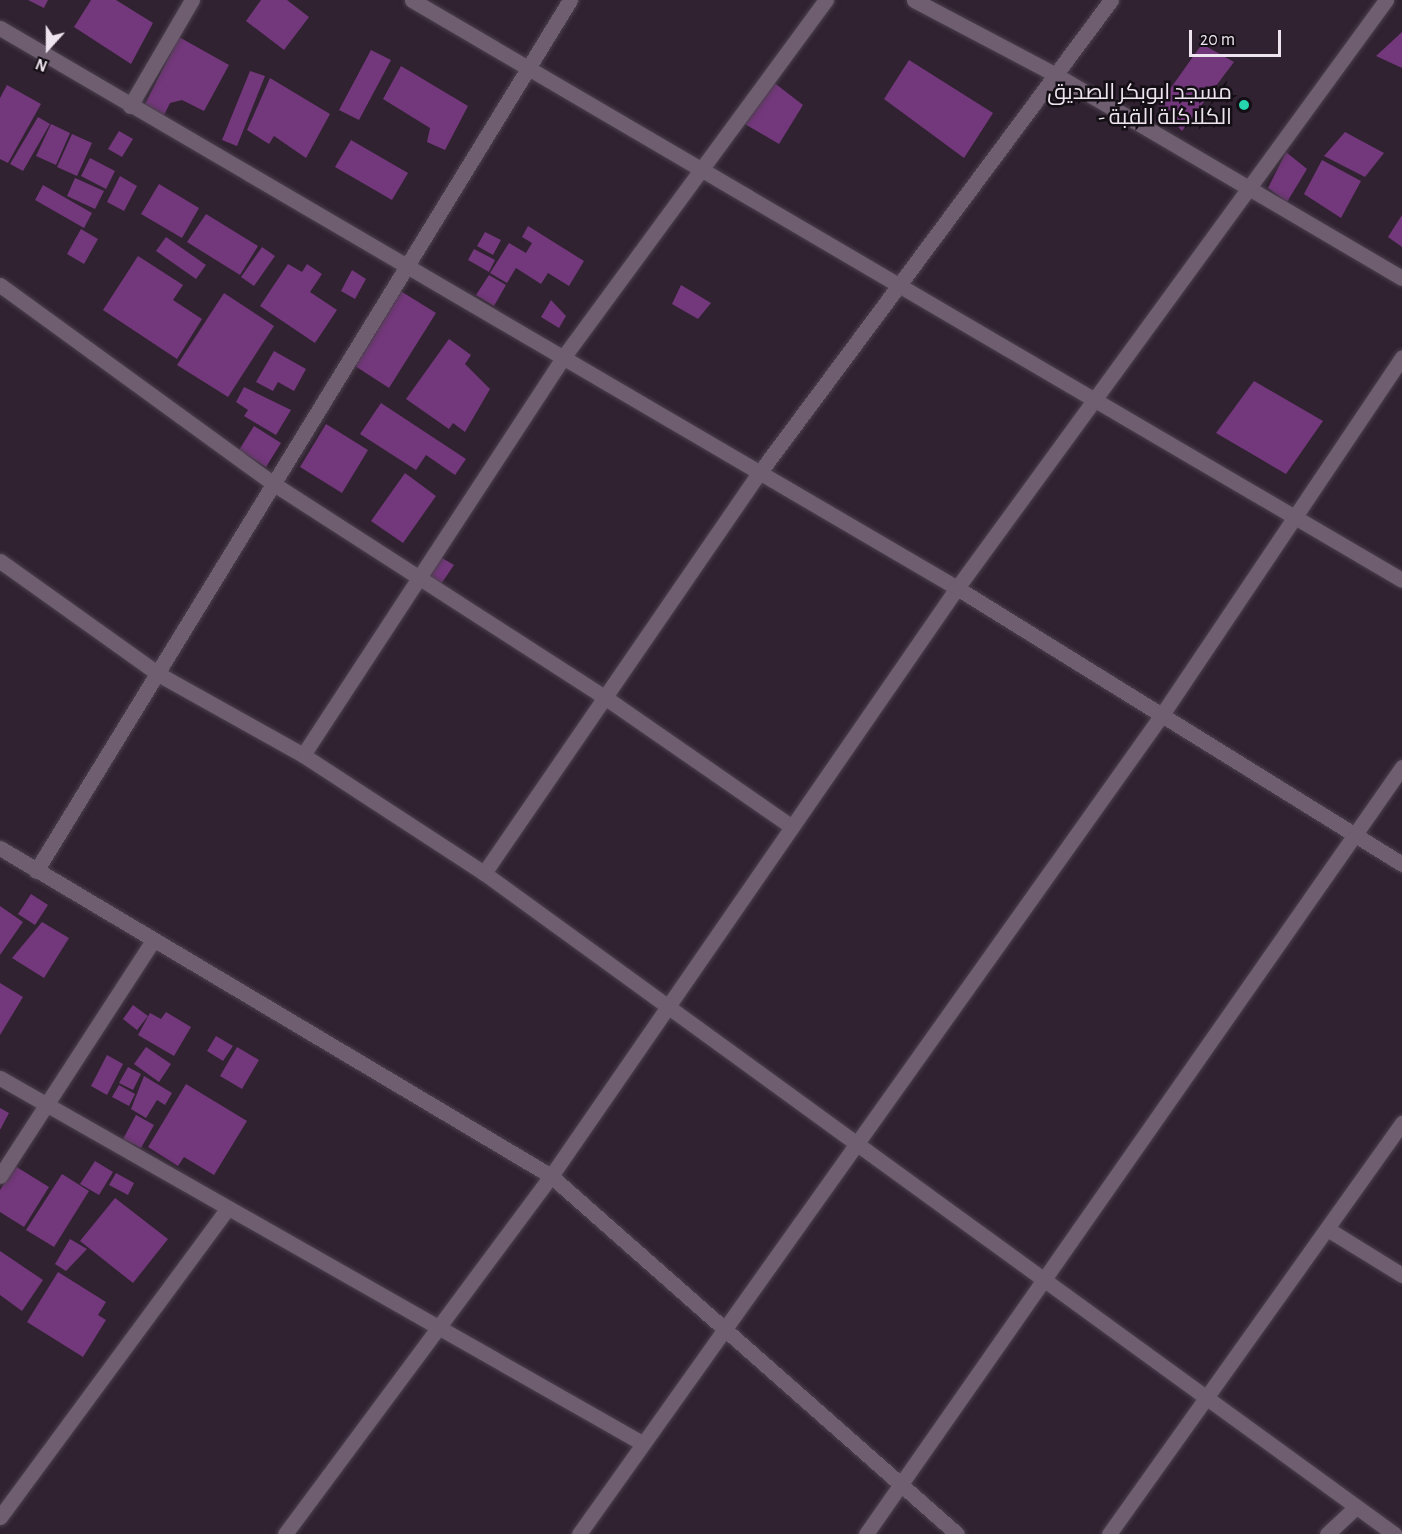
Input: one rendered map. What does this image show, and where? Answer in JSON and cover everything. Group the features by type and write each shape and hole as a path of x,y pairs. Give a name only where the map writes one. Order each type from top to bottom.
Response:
{"street":[{"path":"130,106 192,0"},
{"path":"412,0 702,169 900,288 1402,580"},
{"path":"36,872 277,486 407,269 531,69 570,0"},
{"path":"303,755 416,578 565,355 826,0"},
{"path":"914,0 1056,75 1402,278"},
{"path":"484,873 603,696 758,476 1112,0"},
{"path":"285,1534 551,1176 665,1006 1091,399 1250,190 1386,0"},
{"path":"0,28 407,269 565,355 758,476 957,588 1402,864"},
{"path":"0,285 277,486 416,578 603,696 791,826"},
{"path":"579,1534 722,1330 857,1147 1161,716 1292,515 1402,358"},
{"path":"0,561 160,675 303,755 484,873 857,1147 1394,1534"},
{"path":"866,1534 900,1488 1041,1279 1358,835 1402,767"},
{"path":"0,848 36,872 551,1176 900,1488 957,1534"},
{"path":"0,1176 153,940"},
{"path":"0,1078 226,1210 440,1323 642,1443"},
{"path":"1109,1534 1204,1396 1329,1230 1402,1123"},
{"path":"0,1518 226,1210"},
{"path":"1329,1230 1402,1275"},
{"path":"1326,1534 1356,1507"}],"building":[{"path":"28,0 48,0 44,8"},
{"path":"91,0 116,0 153,23 131,64 74,27"},
{"path":"261,0 287,0 309,17 284,50 246,21"},
{"path":"1402,32 1402,68 1376,56"},
{"path":"179,37 229,65 204,111 182,100 170,103 164,115 145,104"},
{"path":"1202,44 1234,62 1182,131 1158,106"},
{"path":"371,50 391,60 359,120 339,110"},
{"path":"909,60 993,113 964,158 884,99"},
{"path":"401,66 468,106 445,150 427,142 430,128 383,99"},
{"path":"250,71 265,76 237,146 222,140"},
{"path":"270,78 330,114 306,158 274,136 269,144 247,130"},
{"path":"768,78 803,105 779,144 738,120"},
{"path":"7,85 41,104 8,163 0,159 0,98"},
{"path":"38,117 50,124 23,171 10,164"},
{"path":"51,124 70,133 56,165 36,156"},
{"path":"119,131 133,139 122,157 108,149"},
{"path":"1345,132 1384,153 1365,177 1324,156"},
{"path":"72,134 92,143 77,176 57,167"},
{"path":"351,140 408,173 392,200 335,167"},
{"path":"1286,152 1307,169 1287,202 1268,188"},
{"path":"90,158 115,171 106,189 81,176"},
{"path":"1322,160 1361,181 1341,218 1304,194"},
{"path":"120,176 137,186 124,211 107,202"},
{"path":"75,178 104,191 95,209 67,196"},
{"path":"159,184 199,208 182,238 141,214"},
{"path":"43,185 92,213 84,228 35,200"},
{"path":"206,214 258,246 240,275 187,242"},
{"path":"1402,215 1402,247 1388,237"},
{"path":"528,226 584,261 569,286 548,273 541,284 516,268 507,283 490,273 509,243 526,253 532,243 522,237"},
{"path":"81,229 98,239 84,264 67,254"},
{"path":"485,232 501,240 493,255 477,246"},
{"path":"166,237 206,265 196,279 156,251"},
{"path":"262,247 275,256 254,286 241,277"},
{"path":"474,249 495,260 489,272 468,260"},
{"path":"138,256 183,285 173,300 202,319 177,359 103,310"},
{"path":"288,264 302,272 307,264 322,274 310,292 337,310 315,343 260,306"},
{"path":"352,270 366,279 355,299 341,291"},
{"path":"489,275 506,285 494,306 476,295"},
{"path":"681,285 711,303 698,319 672,304"},
{"path":"399,290 436,313 389,388 352,364"},
{"path":"224,293 274,326 228,397 177,365"},
{"path":"551,300 566,316 559,328 541,317"},
{"path":"449,339 471,355 465,364 490,389 465,432 453,423 449,429 406,399"},
{"path":"274,351 306,369 294,391 278,382 273,391 256,382"},
{"path":"1254,381 1323,421 1286,474 1216,433"},
{"path":"244,387 291,410 276,435 244,416 248,410 236,402"},
{"path":"381,403 466,459 455,475 426,455 416,470 360,434"},
{"path":"326,424 368,450 342,493 300,467"},
{"path":"254,426 281,443 266,467 239,450"},
{"path":"405,473 436,496 403,543 371,521"},
{"path":"437,555 454,565 441,584 425,573"},
{"path":"31,894 48,905 35,925 18,914"},
{"path":"0,906 23,922 0,955"},
{"path":"42,922 69,938 44,978 12,958"},
{"path":"0,983 23,997 0,1035"},
{"path":"133,1005 148,1016 137,1030 123,1019"},
{"path":"166,1012 191,1027 174,1056 138,1035 150,1013 161,1019"},
{"path":"216,1036 233,1046 223,1061 207,1051"},
{"path":"146,1047 171,1064 159,1082 134,1064"},
{"path":"237,1047 259,1060 242,1089 220,1076"},
{"path":"107,1055 123,1064 107,1095 91,1086"},
{"path":"128,1067 141,1074 133,1090 119,1083"},
{"path":"144,1076 172,1093 165,1105 157,1100 146,1118 131,1109"},
{"path":"186,1084 247,1121 214,1175 184,1157 178,1166 148,1147"},
{"path":"119,1085 135,1094 129,1106 112,1097"},
{"path":"0,1108 9,1113 0,1130"},
{"path":"136,1115 154,1125 141,1148 123,1139"},
{"path":"95,1161 113,1172 99,1195 80,1184"},
{"path":"15,1166 49,1187 24,1227 0,1212 0,1190"},
{"path":"116,1173 134,1183 128,1195 109,1185"},
{"path":"62,1174 89,1191 54,1247 26,1230"},
{"path":"115,1198 168,1239 133,1283 80,1241"},
{"path":"70,1239 87,1249 66,1271 55,1264"},
{"path":"0,1251 43,1280 22,1311 0,1295"},
{"path":"58,1272 106,1302 98,1315 106,1320 83,1357 27,1322"}],"place":[{"name":"مسجد ابوبكر الصديق - الكلاكلة القبة","path":"1244,105"}]}
